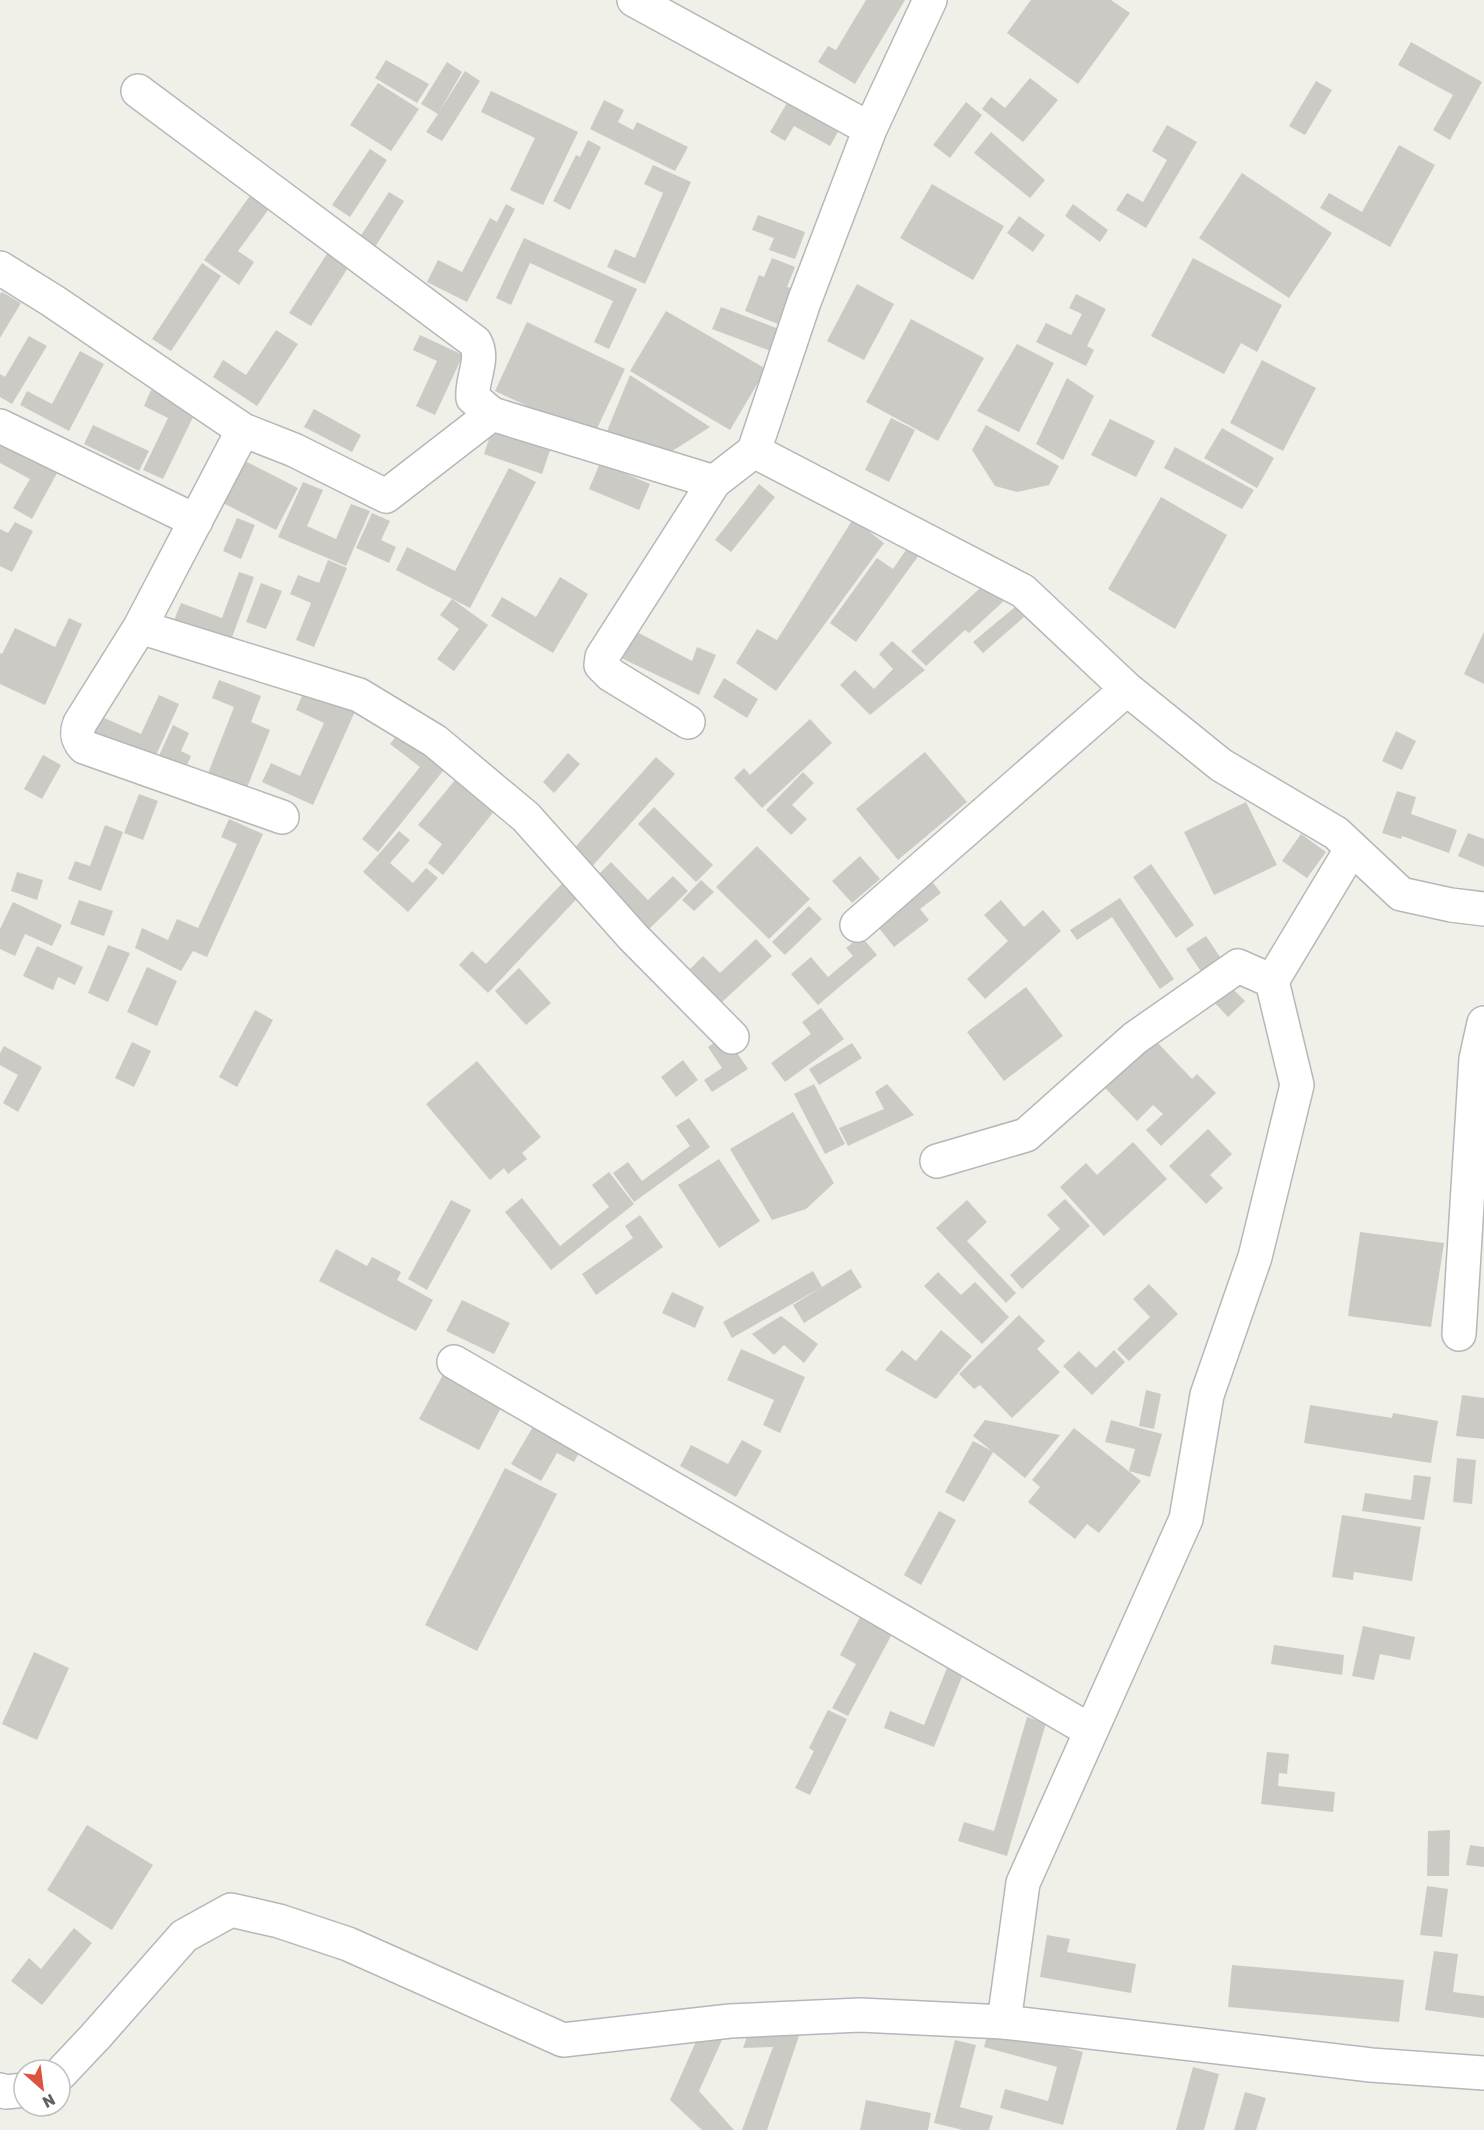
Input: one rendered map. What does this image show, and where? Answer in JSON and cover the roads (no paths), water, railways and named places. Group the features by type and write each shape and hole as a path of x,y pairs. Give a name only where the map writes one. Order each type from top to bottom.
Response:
{"street":[{"path":"634,0 870,129"},
{"path":"688,722 611,675 601,665 602,657 714,482 754,451 804,302 870,129 930,0"},
{"path":"138,91 475,342 479,357 472,389 473,398 492,414 714,482"},
{"path":"0,268 53,301 243,430 294,450 386,496 492,414"},
{"path":"0,426 196,520"},
{"path":"243,430 140,627 76,732 84,747 282,817"},
{"path":"754,451 1023,591 1126,689 1221,765 1336,833 1401,894 1451,905 1484,909"},
{"path":"140,627 359,695 435,741 526,817 633,937 732,1037"},
{"path":"857,925 1126,689"},
{"path":"1004,2022 1023,1882 1186,1519 1208,1395 1255,1257 1297,1085 1272,981 1352,848"},
{"path":"938,1161 1026,1135 1135,1038 1238,966 1272,981"},
{"path":"1460,1334 1476,1059 1484,1023"},
{"path":"454,1362 1091,1731"},
{"path":"72,2061 184,1935 231,1910 279,1921 348,1944 563,2040 730,2021 860,2015 1004,2022 1371,2065 1484,2073"}]}
